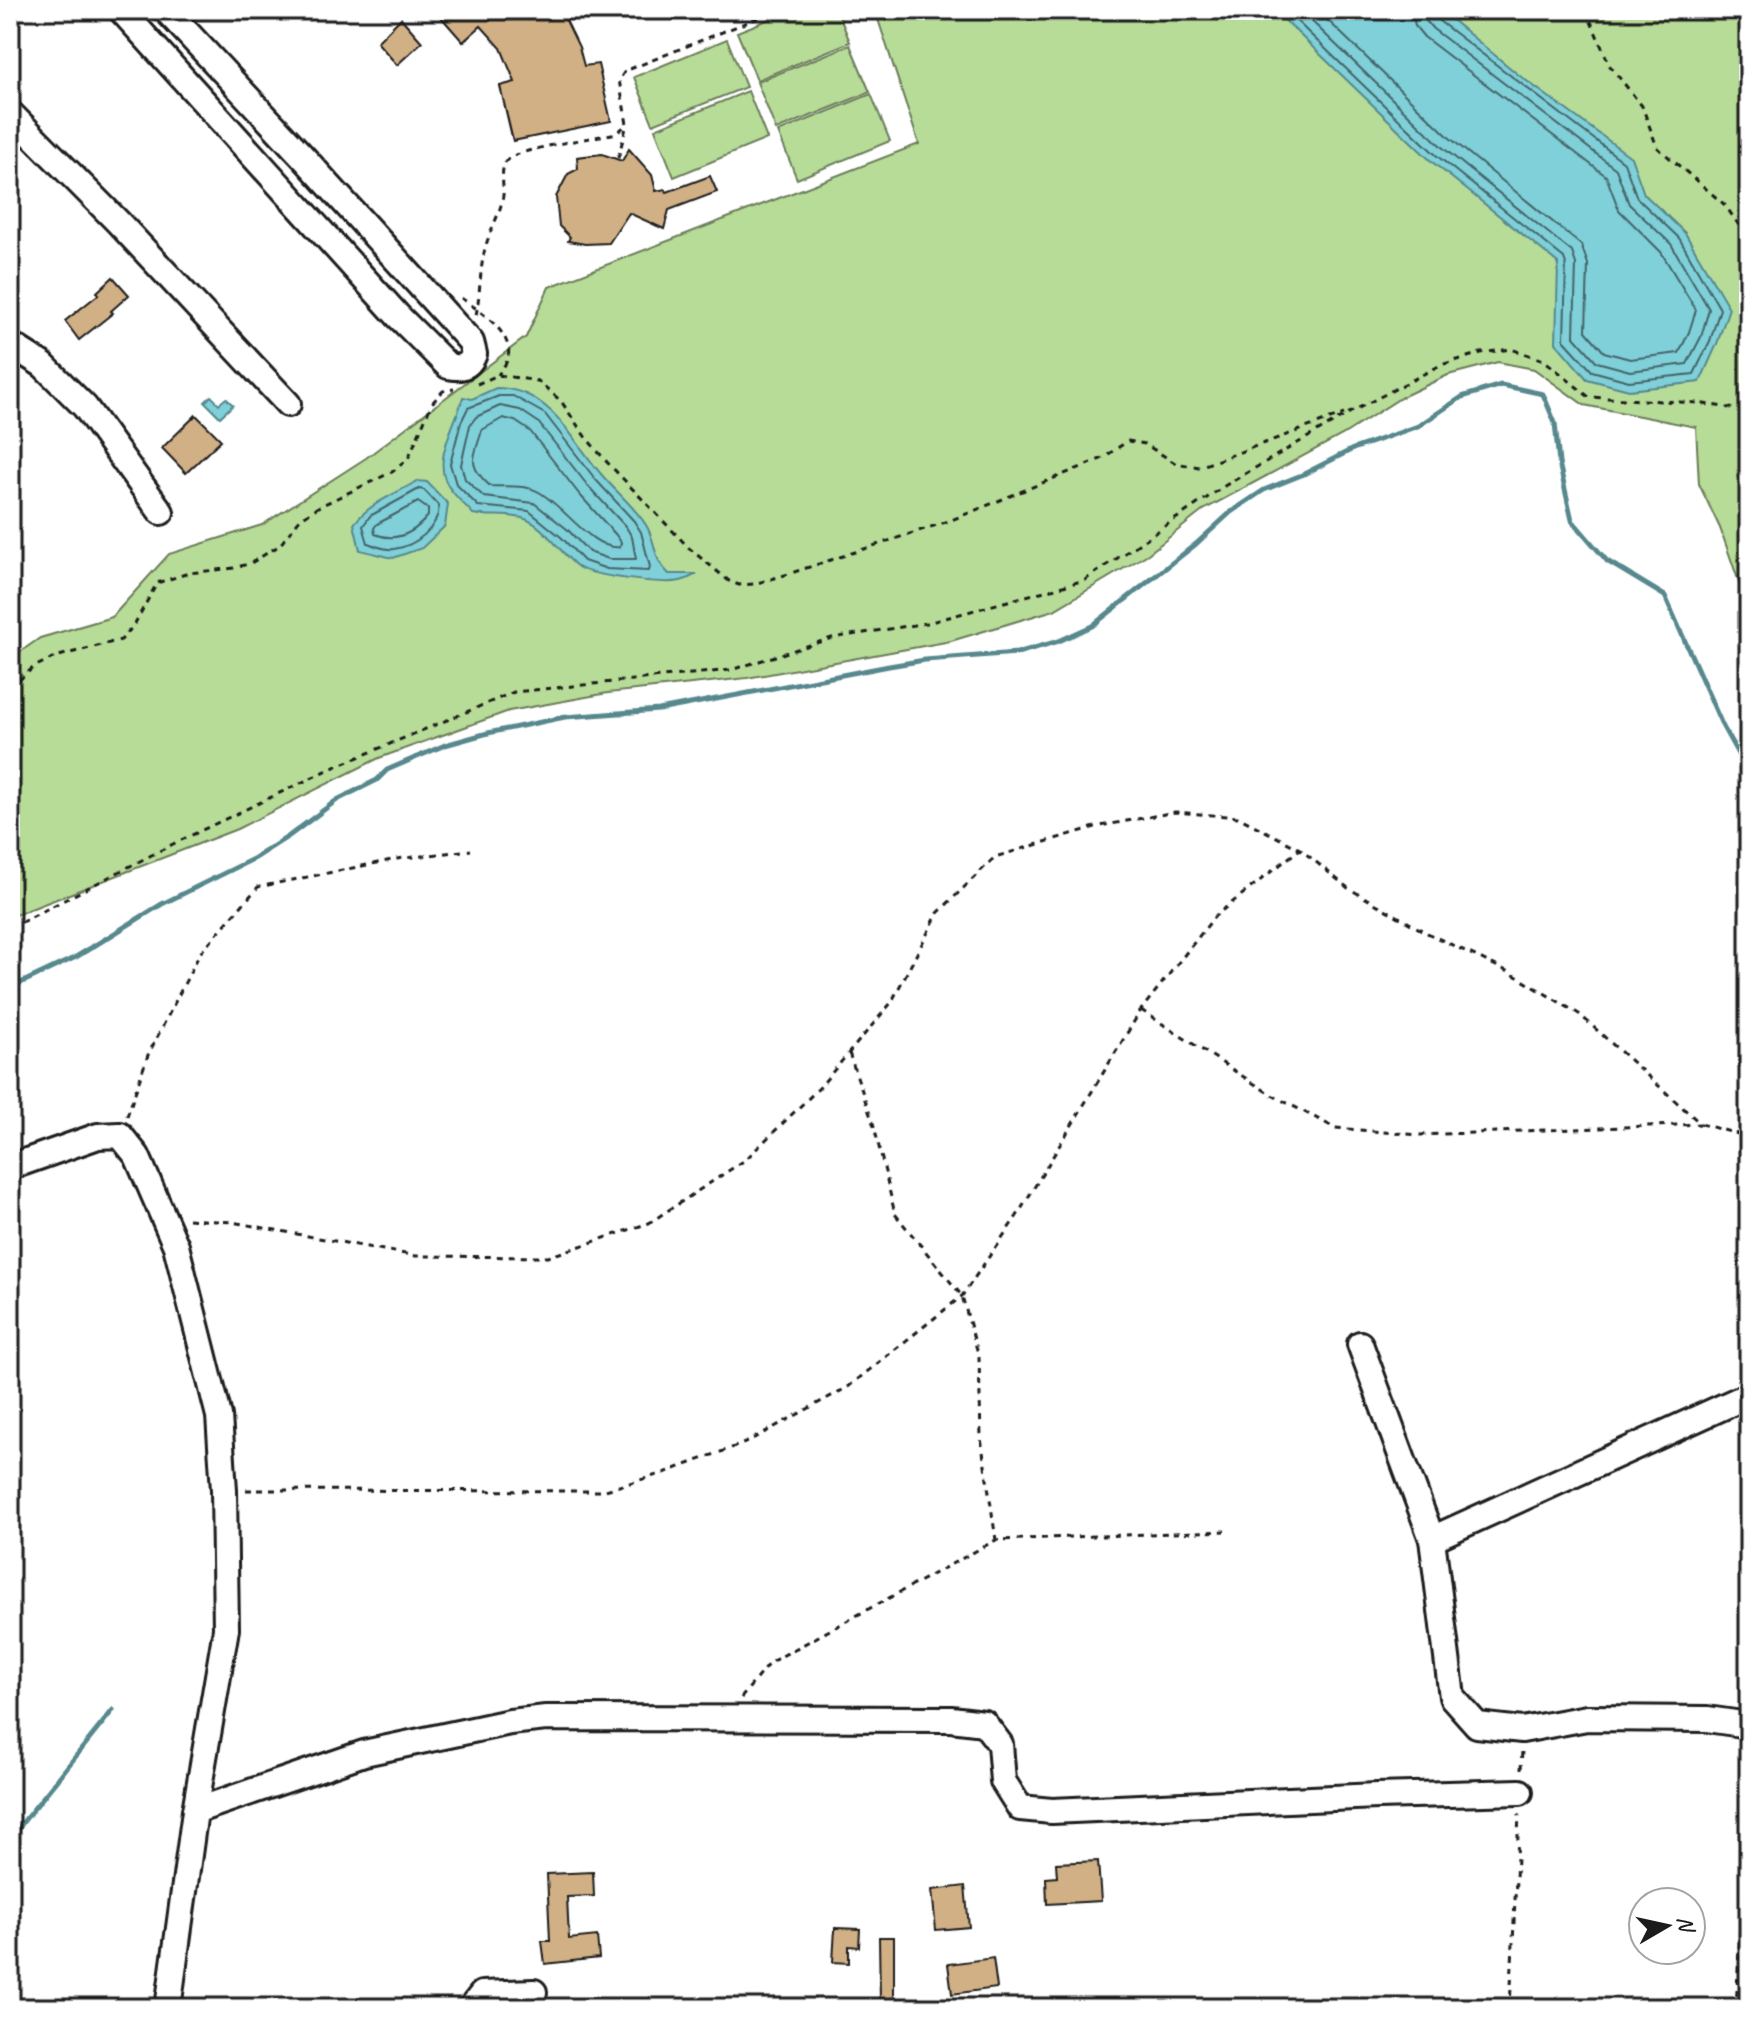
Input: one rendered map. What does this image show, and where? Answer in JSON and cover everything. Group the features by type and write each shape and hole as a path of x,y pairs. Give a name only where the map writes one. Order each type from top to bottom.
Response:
{"street":[{"path":"121,10 398,316 448,366 459,368 471,361 474,354 471,342 465,335 166,10"},
{"path":"13,120 288,404"},
{"path":"10,344 43,365 85,407 161,512"},
{"path":"10,1167 98,1136 120,1135 137,1156 176,1246 219,1416 224,1490 226,1629 195,1811 168,2008"},
{"path":"1360,1344 1432,1539 1452,1697 1477,1725 1522,1730 1587,1718 1707,1719 1749,1725"},
{"path":"1432,1539 1749,1395"},
{"path":"195,1811 364,1753 510,1722 546,1718 951,1719 984,1723 1000,1744 1003,1781 1020,1808 1052,1811 1520,1792"},
{"path":"471,2008 482,1994 534,1992"}],"path":[{"path":"618,158 627,124 619,80 625,71 777,10"},
{"path":"1586,10 1610,66 1642,106 1657,147 1725,205 1749,240"},
{"path":"465,335 475,325 479,276 503,195 503,166 508,158 617,133 627,124"},
{"path":"10,928 173,844 330,769 514,692 731,670 832,638 927,623 1085,580 1226,485 1351,412 1441,365 1481,353 1511,349 1544,360 1589,397 1698,403 1749,411"},
{"path":"471,386 498,375 538,381 561,401 598,452 690,549 729,581 739,585 785,575 949,521 1101,459 1128,441 1145,444 1175,463 1199,467 1351,412"},
{"path":"10,688 34,667 55,657 121,640 134,625 157,583 189,573 251,563 280,545 300,519 318,507 392,472 408,459 432,403 443,391 457,389"},
{"path":"164,1217 232,1222 416,1256 548,1257 649,1223 745,1160 819,1088 891,1003 938,913 995,857 1095,827 1175,812 1238,817 1300,849 1348,888 1427,933 1511,973 1579,1014 1701,1124"},
{"path":"224,1490 602,1491 664,1473 745,1443 848,1387 962,1296 1017,1216 1141,1010 1215,916 1300,849"},
{"path":"120,1135 148,1055 200,953 258,887 397,859 471,850"},
{"path":"1141,1010 1270,1094 1335,1128 1420,1135 1701,1124 1749,1137"},
{"path":"849,1053 874,1126 895,1214 962,1296 979,1357 981,1438 996,1540"},
{"path":"725,1718 769,1663 996,1540 1225,1531"},
{"path":"1510,2008 1522,1730"},
{"path":"1736,2008 1749,1767"}],"green space":[{"path":"793,10 837,10 850,42 757,80 737,32"},
{"path":"875,10 1749,10 1749,624 1741,588 1720,528 1699,484 1696,427 1584,405 1534,369 1498,362 1448,375 1402,397 1344,434 1205,509 1148,554 1054,610 951,641 747,678 608,693 509,711 379,758 237,829 10,917 10,659 40,638 112,617 169,554 262,525 366,458 526,337 549,287 919,144"},
{"path":"727,39 746,87 653,124 634,77"},
{"path":"850,45 870,92 776,130 757,82"},
{"path":"748,91 767,139 674,177 655,129"},
{"path":"871,94 890,141 797,179 778,132"}],"water":[{"path":"1274,10 1440,10 1520,76 1631,157 1644,194 1685,233 1729,308 1700,382 1629,390 1587,379 1556,343 1558,263 1431,161"},
{"path":"496,388 515,390 545,406 641,518 657,556 669,574 697,574 682,580 659,582 597,574 578,567 530,521 473,514 453,493 445,479 443,456 463,397 472,399"},
{"path":"211,396 219,404 226,398 233,405 220,417 205,402"},
{"path":"417,481 427,482 448,504 445,526 422,548 393,558 360,550 354,524 375,505"}],"building":[{"path":"435,10 561,10 579,47 584,66 598,64 611,121 513,141 500,86 515,82 501,48 481,26 463,42"},
{"path":"401,18 422,42 397,65 377,42"},
{"path":"629,149 652,175 656,191 665,189 667,192 710,176 717,192 669,210 664,229 629,213 609,243 568,241 570,237 559,226 556,197 568,174 578,169 577,157 602,154 622,161"},
{"path":"113,277 129,295 111,311 113,313 79,340 65,321 99,294 97,292"},
{"path":"196,415 221,440 186,473 162,448"},
{"path":"1098,1861 1101,1901 1047,1904 1046,1878 1057,1877 1056,1863"},
{"path":"593,1872 594,1896 567,1897 569,1939 597,1936 599,1958 545,1964 542,1941 550,1941 547,1874"},
{"path":"965,1886 969,1927 936,1930 932,1890"},
{"path":"835,1928 860,1929 859,1947 849,1946 849,1963 833,1962"},
{"path":"879,1937 894,1937 894,2002 880,2002"},
{"path":"993,1958 997,1988 952,1994 948,1964"}],"waterway":[{"path":"10,988 76,957 162,904 253,859 337,800 377,780 387,770 445,745 565,717 659,710 925,660 1017,653 1059,641 1092,626 1196,544 1231,512 1264,490 1353,449 1418,426 1462,397 1501,385 1543,394 1555,423 1559,463 1572,520 1607,561 1665,596 1723,727 1743,763 1749,767"},
{"path":"10,1843 23,1822 113,1710"}]}
